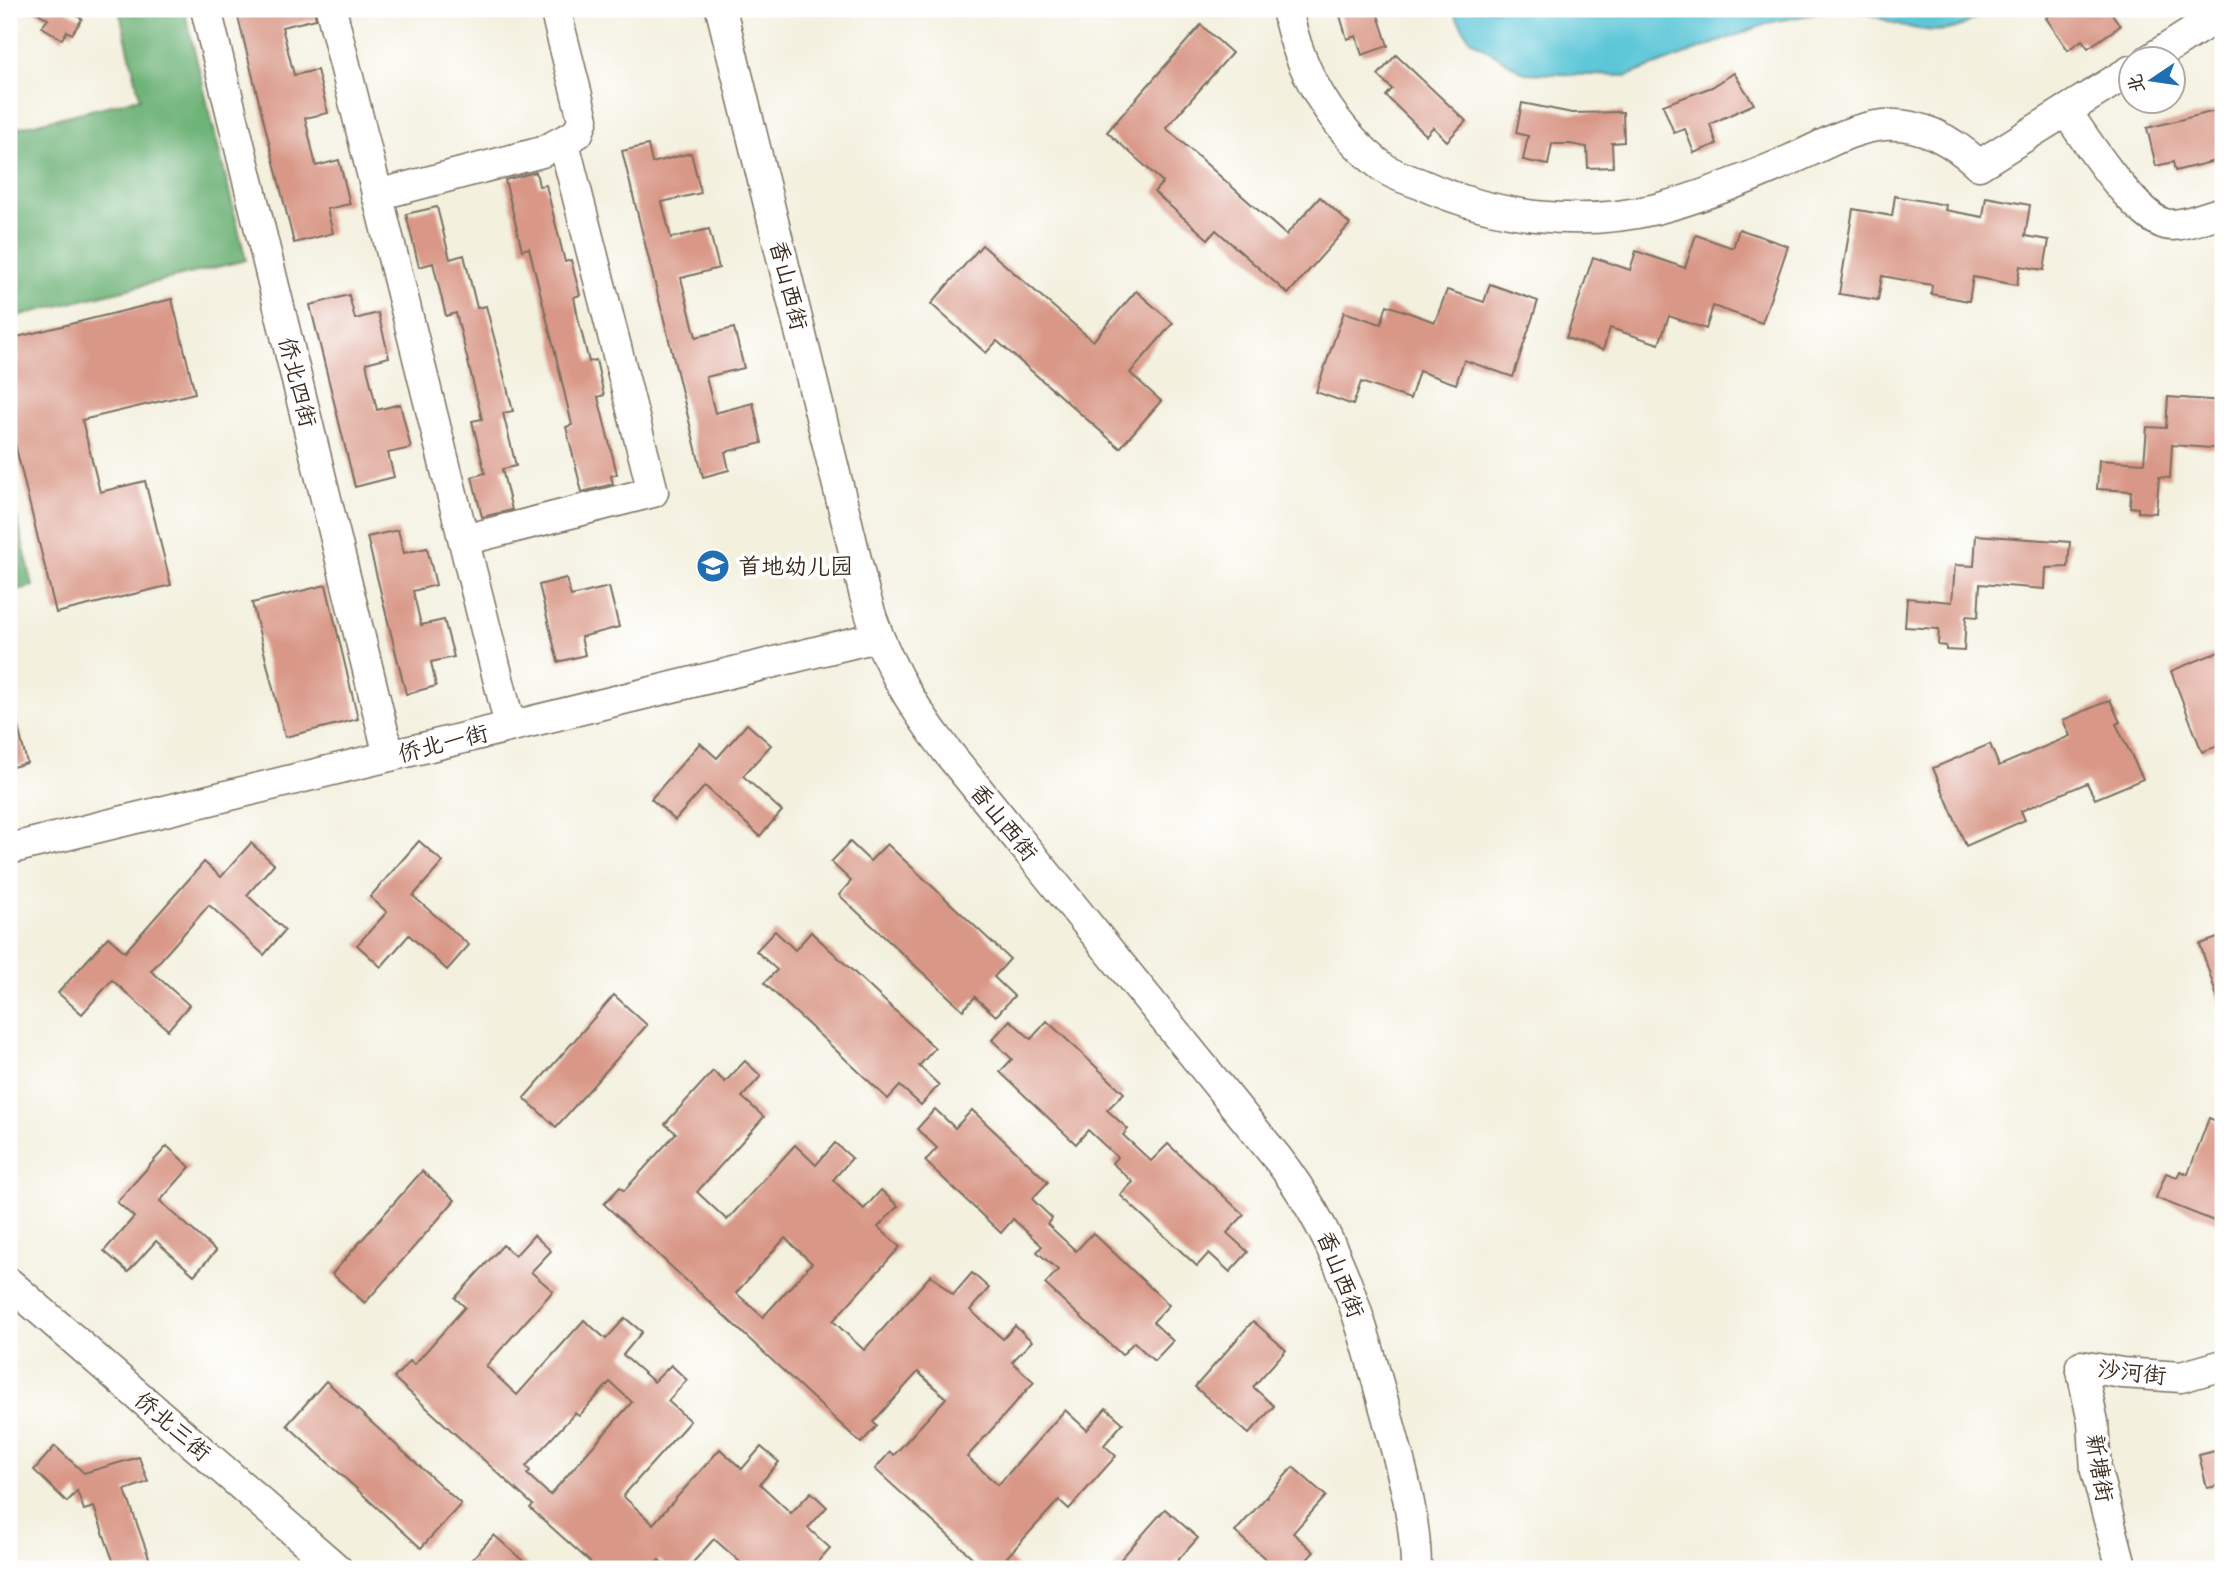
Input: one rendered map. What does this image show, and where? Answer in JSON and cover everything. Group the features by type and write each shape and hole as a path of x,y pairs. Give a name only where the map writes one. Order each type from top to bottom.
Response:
{"street":[{"name":"侨北四街","path":"206,9 389,756"},
{"path":"331,9 510,726"},
{"path":"377,195 564,143 578,133 583,118 555,9"},
{"name":"香山西街","path":"721,9 877,637 899,683 946,750 1278,1159 1316,1213 1345,1274 1377,1381 1405,1482 1413,1522 1416,1569"},
{"path":"1287,9 1307,75 1354,142 1387,170 1458,200 1520,215 1586,218 1654,209 1728,186 1842,135 1885,125 1921,129 1956,144 1979,165 2116,80"},
{"path":"2171,46 2223,13"},
{"path":"2066,111 2101,161 2154,219 2169,225 2223,212"},
{"path":"464,540 653,492 564,143"},
{"name":"侨北一街","path":"9,849 877,637"},
{"name":"侨北三街","path":"9,1283 337,1569"},
{"name":"沙河街","path":"2081,1366 2122,1373 2181,1377 2223,1365"},
{"name":"新塘街","path":"2081,1366 2093,1422 2096,1471 2122,1569"}],"green space":[{"path":"119,9 184,9 246,260 9,318 9,130 140,98"},
{"path":"9,486 33,586 9,592"}],"water":[{"path":"1451,9 1839,9 1772,22 1627,76 1525,73 1470,39"},
{"path":"1854,9 1984,9 1970,21 1939,31 1904,26"}],"building":[{"path":"31,9 65,9 82,19 72,34 67,31 62,39 42,27 48,19"},
{"path":"236,9 314,9 316,19 282,27 294,75 317,70 328,113 305,118 316,166 339,160 350,204 327,209 333,233 294,243"},
{"path":"1338,9 1376,9 1388,46 1362,55 1356,36 1347,39"},
{"path":"2059,9 2109,9 2120,26 2088,48 2082,40 2068,50 2046,18"},
{"path":"1201,25 1232,53 1166,128 1286,235 1320,197 1350,224 1288,294 1216,230 1208,239 1154,192 1163,182 1107,132"},
{"path":"1396,55 1466,121 1447,141 1433,127 1426,135 1386,96 1392,89 1378,75"},
{"path":"1734,73 1754,104 1710,124 1717,144 1694,153 1685,129 1674,133 1663,105 1712,87"},
{"path":"1522,103 1572,113 1623,112 1624,142 1612,143 1613,167 1588,168 1587,147 1570,144 1552,144 1548,165 1523,160 1528,136 1516,133"},
{"path":"2223,109 2223,159 2175,171 2173,162 2156,166 2147,128"},
{"path":"648,145 652,163 691,153 701,193 662,202 671,238 709,229 719,268 681,278 696,337 734,328 744,368 706,377 715,413 753,403 762,443 725,452 729,470 703,477 622,151"},
{"path":"536,172 539,186 546,185 565,262 571,260 580,295 574,297 578,318 589,362 596,360 604,395 598,397 617,474 611,476 613,484 582,492 566,427 572,425 554,348 529,248 522,250 505,180"},
{"path":"1895,196 1946,205 1945,210 1983,217 1986,197 2030,205 2025,236 2049,240 2044,270 2020,266 2017,285 1973,277 1969,301 1931,294 1932,285 1882,276 1878,300 1839,294 1853,209 1892,216"},
{"path":"437,207 450,259 464,255 477,308 486,306 513,411 503,413 516,466 502,469 512,510 482,517 472,477 485,473 472,421 482,419 456,313 446,316 433,263 419,267 406,214"},
{"path":"1739,229 1788,246 1762,323 1713,306 1706,329 1669,316 1659,344 1610,328 1603,350 1566,338 1593,257 1630,270 1636,251 1685,268 1696,235 1733,248"},
{"path":"982,245 1093,341 1136,291 1173,323 1130,373 1161,401 1120,448 997,341 986,353 931,304"},
{"path":"1490,284 1538,301 1513,377 1464,360 1456,384 1419,371 1410,399 1361,382 1353,405 1316,392 1344,312 1381,324 1387,305 1435,322 1447,290 1484,302"},
{"path":"349,295 355,319 378,313 389,357 366,363 377,410 400,404 411,448 388,453 394,477 355,487 310,305"},
{"path":"172,299 195,393 82,420 100,492 145,481 171,585 56,613 9,419 9,339"},
{"path":"2168,397 2223,401 2223,449 2172,445 2170,478 2159,477 2156,513 2138,512 2138,508 2130,507 2131,491 2097,489 2099,460 2144,463 2147,427 2166,428"},
{"path":"398,530 404,553 427,548 436,585 413,591 421,625 444,620 454,657 431,662 436,686 406,694 367,537"},
{"path":"1976,535 2070,542 2068,567 2046,568 2045,589 1980,584 1978,617 1966,616 1964,651 1946,650 1946,646 1938,645 1939,629 1905,627 1907,598 1952,602 1955,565 1974,566"},
{"path":"566,578 571,596 609,587 619,627 581,637 585,655 558,662 539,585"},
{"path":"326,585 358,719 285,737 252,603"},
{"path":"2223,650 2223,744 2202,752 2171,671"},
{"path":"2110,700 2120,722 2116,724 2143,779 2095,799 2087,783 2021,811 2025,820 1966,846 1933,768 1990,744 1999,766 2070,736 2063,720"},
{"path":"15,715 27,763 9,768 9,716"},
{"path":"747,724 771,745 743,776 782,811 760,836 705,786 675,820 651,799 700,743 717,758"},
{"path":"419,841 443,862 413,896 469,945 447,970 409,935 381,967 357,945 387,912 370,897"},
{"path":"850,842 870,861 887,844 1010,959 994,977 1014,996 996,1016 975,997 963,1010 839,895 851,881 831,862"},
{"path":"251,843 274,864 247,895 285,930 264,955 209,905 151,971 189,1005 168,1030 112,980 82,1014 58,993 108,937 125,952 204,862 221,877"},
{"path":"775,931 795,950 811,932 935,1048 919,1066 939,1085 921,1105 900,1086 888,1099 764,983 777,970 756,951"},
{"path":"2223,936 2223,1005 2220,1006 2200,944"},
{"path":"614,995 647,1025 556,1127 524,1098"},
{"path":"1010,1020 1031,1039 1047,1021 1124,1093 1107,1110 1128,1129 1123,1135 1151,1161 1168,1144 1244,1215 1227,1233 1248,1252 1230,1272 1209,1253 1197,1266 1120,1195 1133,1182 1112,1163 1117,1157 1088,1130 1076,1144 1000,1072 1012,1059 992,1040"},
{"path":"745,1061 761,1076 742,1097 764,1117 697,1192 727,1220 795,1145 816,1165 835,1143 852,1158 833,1180 864,1209 881,1190 898,1206 878,1227 900,1247 833,1321 864,1350 931,1275 953,1295 972,1273 989,1288 970,1310 1003,1339 1015,1326 1032,1341 1012,1362 1034,1382 967,1457 998,1485 1065,1410 1087,1430 1106,1408 1123,1423 1104,1445 1116,1456 1069,1509 1059,1500 1007,1557 1020,1569 985,1569 875,1469 890,1452 894,1455 946,1398 918,1372 873,1422 877,1426 861,1443 604,1204 620,1187 624,1191 676,1133 665,1124 713,1071 725,1082","holes":["785,1238 812,1263 763,1317 736,1293"]},
{"path":"935,1109 955,1128 972,1110 1048,1182 1032,1199 1052,1218 1047,1224 1076,1251 1093,1233 1169,1305 1153,1322 1173,1341 1154,1361 1134,1342 1122,1355 1045,1284 1058,1270 1037,1252 1042,1246 1013,1219 1001,1233 925,1161 937,1148 917,1129"},
{"path":"2209,1118 2223,1124 2223,1214 2219,1223 2156,1198 2166,1173 2177,1177 2180,1171 2188,1174"},
{"path":"167,1146 190,1167 160,1201 216,1251 194,1275 156,1241 128,1272 104,1251 134,1217 117,1202"},
{"path":"422,1171 455,1200 365,1303 332,1274"},
{"path":"534,1235 551,1251 531,1272 553,1291 486,1366 517,1395 584,1320 606,1339 625,1318 642,1332 623,1355 654,1382 671,1365 687,1380 668,1401 690,1421 623,1496 653,1524 720,1449 742,1469 761,1447 779,1462 760,1484 791,1513 811,1492 827,1507 808,1528 830,1548 811,1569 748,1569 714,1539 687,1569 669,1569 659,1560 650,1569 598,1569 530,1508 533,1505 394,1378 410,1361 414,1365 465,1307 455,1298 503,1245 515,1256","holes":["610,1382 632,1402 550,1495 527,1474 530,1471 526,1466 575,1413 579,1416"]},
{"path":"1253,1321 1286,1350 1253,1387 1274,1406 1249,1434 1195,1387"},
{"path":"326,1381 461,1504 421,1548 287,1425"},
{"path":"55,1446 84,1473 139,1457 148,1482 125,1490 153,1569 116,1569 94,1507 84,1510 77,1491 67,1502 34,1470"},
{"path":"2223,1449 2223,1485 2207,1488 2199,1455"},
{"path":"1293,1467 1326,1496 1293,1533 1314,1552 1298,1569 1277,1569 1235,1532"},
{"path":"1165,1509 1198,1538 1170,1569 1112,1569"},
{"path":"494,1535 532,1569 463,1569"}],"place":[{"name":"首地幼儿园","path":"713,566"}]}
